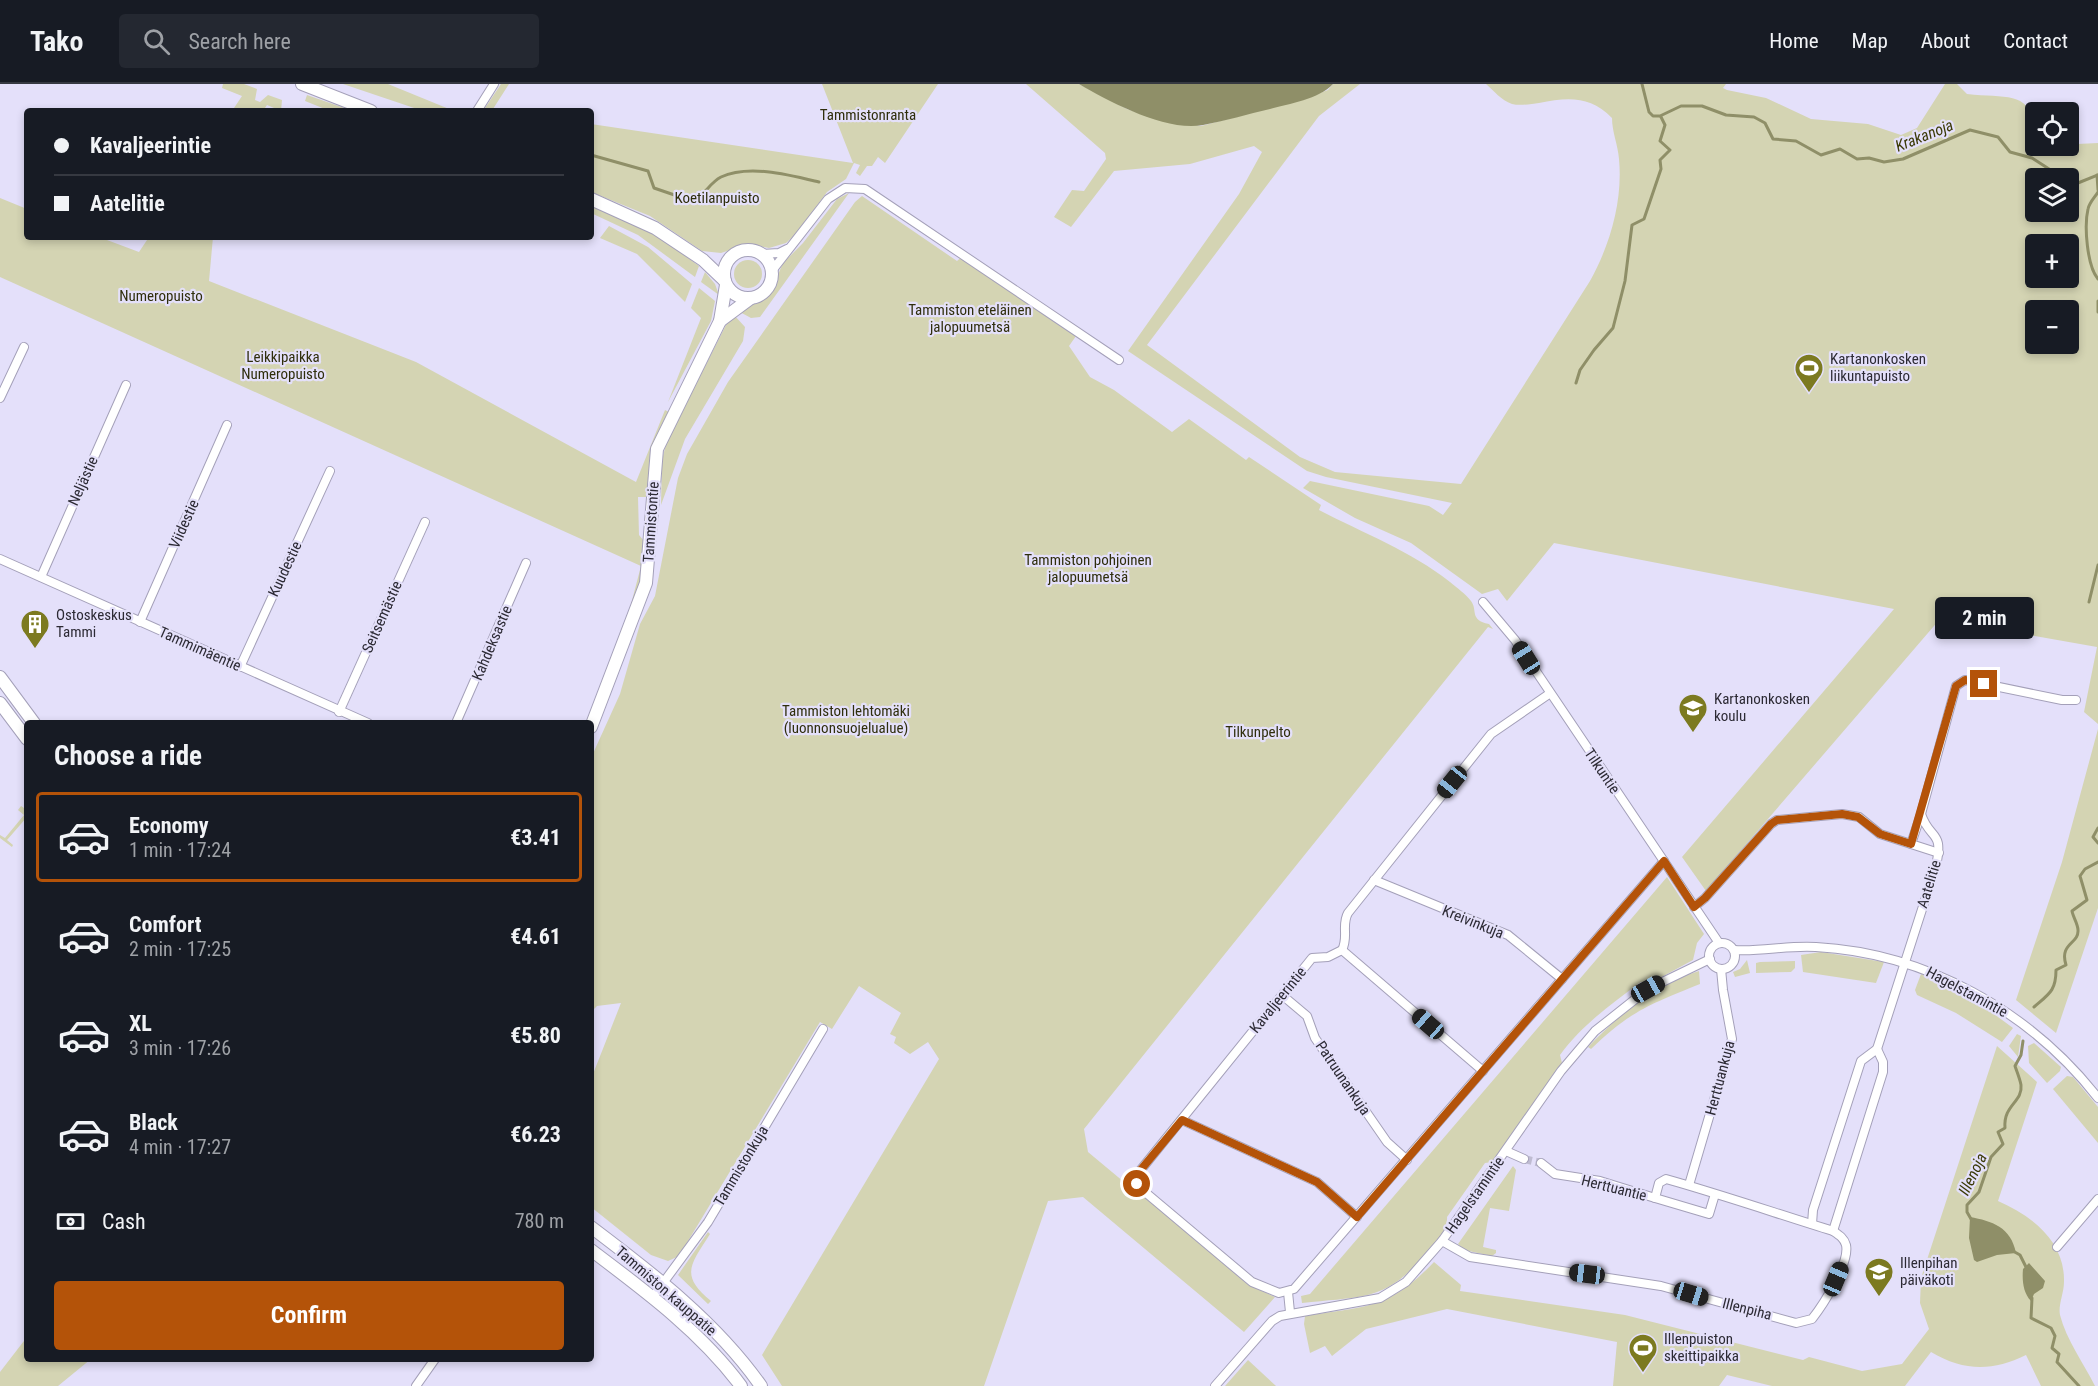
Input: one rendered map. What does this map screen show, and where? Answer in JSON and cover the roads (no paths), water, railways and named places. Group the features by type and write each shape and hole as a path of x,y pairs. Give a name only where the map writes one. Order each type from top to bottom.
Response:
{"street":[{"path":"302,84 363,108"},
{"path":"479,108 494,84"},
{"path":"594,200 655,228 703,260 736,296 751,298 766,289 771,272 828,199 845,188 866,189 1119,360"},
{"path":"703,260 730,258 745,251 760,254 779,253 790,248"},
{"path":"760,254 769,264 771,272"},
{"path":"725,283 724,271 730,258"},
{"name":"Tammistontie","path":"594,720 646,584 657,449 720,321 725,283"},
{"name":"Tammistontie","path":"720,321 751,298"},
{"path":"0,398 24,347"},
{"name":"Neljästie","path":"41,577 126,385"},
{"name":"Viidestie","path":"140,622 227,425"},
{"name":"Kuudestie","path":"240,667 330,471"},
{"name":"Seitsemästie","path":"339,712 424,522"},
{"name":"Tammimäentie","path":"0,559 360,720"},
{"name":"Kahdeksastie","path":"457,720 526,564"},
{"name":"Tilkuntie","path":"1483,602 1515,640 1549,694 1719,943"},
{"path":"0,677 32,720"},
{"path":"1911,844 1956,686 1960,682 1965,680 2062,700 2076,700"},
{"path":"1483,1071 1342,950 1346,937 1345,918 1491,734 1549,694"},
{"path":"0,703 24,735"},
{"path":"1694,907 1777,820 1842,814 1858,817 1880,834 1939,853"},
{"name":"Aatelitie","path":"1905,963 1939,853 1936,835 1925,824 1920,814"},
{"path":"1290,1312 1288,1292 1299,1284 1664,861"},
{"name":"Kreivinkuja","path":"1374,880 1508,935 1562,979"},
{"path":"1719,943 1726,943 1734,950 1732,963 1721,969 1714,966 1710,959 1710,951 1719,943"},
{"name":"Hagelstamintie","path":"1734,950 1816,947 1857,951 1905,963 1960,985 2021,1022 2048,1044 2098,1098"},
{"name":"Kavaljeerintie","path":"1288,1292 1268,1291 1252,1282 1137,1184 1139,1172 1312,958 1328,957 1342,950"},
{"name":"Hagelstamintie","path":"1215,1386 1272,1321 1290,1312 1365,1301 1386,1295 1406,1282 1442,1241 1577,1050 1610,1016 1648,989 1710,959"},
{"path":"1877,1049 1883,1062 1883,1072 1833,1232 1812,1224 1814,1210 1861,1061 1877,1049 1905,963"},
{"name":"Herttuankuja","path":"1689,1185 1732,1039 1721,969"},
{"name":"Patruunankuja","path":"1282,995 1307,1016 1315,1038 1387,1142 1407,1160"},
{"name":"Tammistonkuja","path":"652,1298 708,1222 824,1029"},
{"path":"1182,1120 1317,1182 1357,1217"},
{"path":"1506,1151 1524,1159"},
{"name":"Herttuantie","path":"1540,1164 1555,1174 1600,1181 1709,1214 1715,1194"},
{"name":"Herttuantie","path":"1655,1198 1659,1183 1666,1179 1812,1224"},
{"path":"2057,1247 2098,1199"},
{"name":"Tammiston kauppatie","path":"594,1229 663,1284 713,1330 761,1386"},
{"name":"Illenpiha","path":"1442,1241 1470,1257 1661,1286 1796,1323 1812,1319 1824,1303 1845,1257 1847,1248 1844,1241 1833,1232"},
{"name":"Tammiston kauppatie","path":"594,1252 652,1298 702,1342 741,1386"},
{"path":"416,1386 433,1362"}],"waterway":[{"name":"Krakanoja","path":"1642,84 1649,112 1653,116 1660,116 1681,106 1702,106 1726,115 1754,117 1765,123 1773,139 1796,141 1821,155 1840,149 1857,159 1869,158 1884,162 1903,159 1970,130 1998,137 2010,152 2032,158 2048,168"},
{"path":"1576,383 1580,370 1613,328 1625,281 1632,225 1644,219 1661,169 1660,160 1670,150 1660,141 1665,125 1661,117"},
{"path":"594,156 648,171 654,188 692,201 721,177 744,171 770,172 819,182"},
{"name":"Illenoja","path":"2097,175 2098,190"},
{"name":"Krakanoja","path":"2079,183 2098,175"},
{"name":"Illenoja","path":"2098,192 2089,207 2086,225 2089,256 2098,279"},
{"name":"Illenoja","path":"2098,301 2098,312"},
{"path":"2089,602 2098,565"},
{"name":"Illenoja","path":"2098,828 2093,837 2098,843"},
{"name":"Illenoja","path":"2034,1007 2051,992 2055,983 2056,970 2066,965 2065,952 2076,938 2078,930 2072,911 2087,900 2080,876 2085,869 2098,862"},
{"name":"Illenoja","path":"1971,1219 1967,1212 1967,1205 1979,1192 1991,1157 2003,1144 1998,1132 2005,1128 2007,1114 2021,1091 2021,1083 2015,1066 2021,1055 2023,1041"},
{"name":"Illenoja","path":"2013,1251 2020,1255 2027,1269"},
{"name":"Illenoja","path":"2032,1298 2031,1318 2051,1328 2055,1336 2052,1348 2059,1354 2057,1362 2079,1386"}],"tunnel":[{"path":"1524,1159 1541,1163"}],"place":[{"name":"Kartanonkosken liikuntapuisto","path":"1809,394"},
{"name":"Ostoskeskus Tammi","path":"35,650"},
{"name":"Kartanonkosken koulu","path":"1693,734"},
{"name":"Illenpihan päiväkoti","path":"1879,1298"},
{"name":"Illenpuiston skeittipaikka","path":"1643,1374"}],"park label":[{"name":"Tammistonranta","path":"868,115"},
{"name":"Koetilanpuisto","path":"717,198"},
{"name":"Numeropuisto","path":"161,296"},
{"name":"Tammiston eteläinen jalopuumetsä","path":"970,318"},
{"name":"Leikkipaikka Numeropuisto","path":"283,366"},
{"name":"Tammiston pohjoinen jalopuumetsä","path":"1088,568"},
{"name":"Tammiston lehtomäki (luonnonsuojelualue)","path":"846,720"},
{"name":"Tilkunpelto","path":"1258,732"}]}
